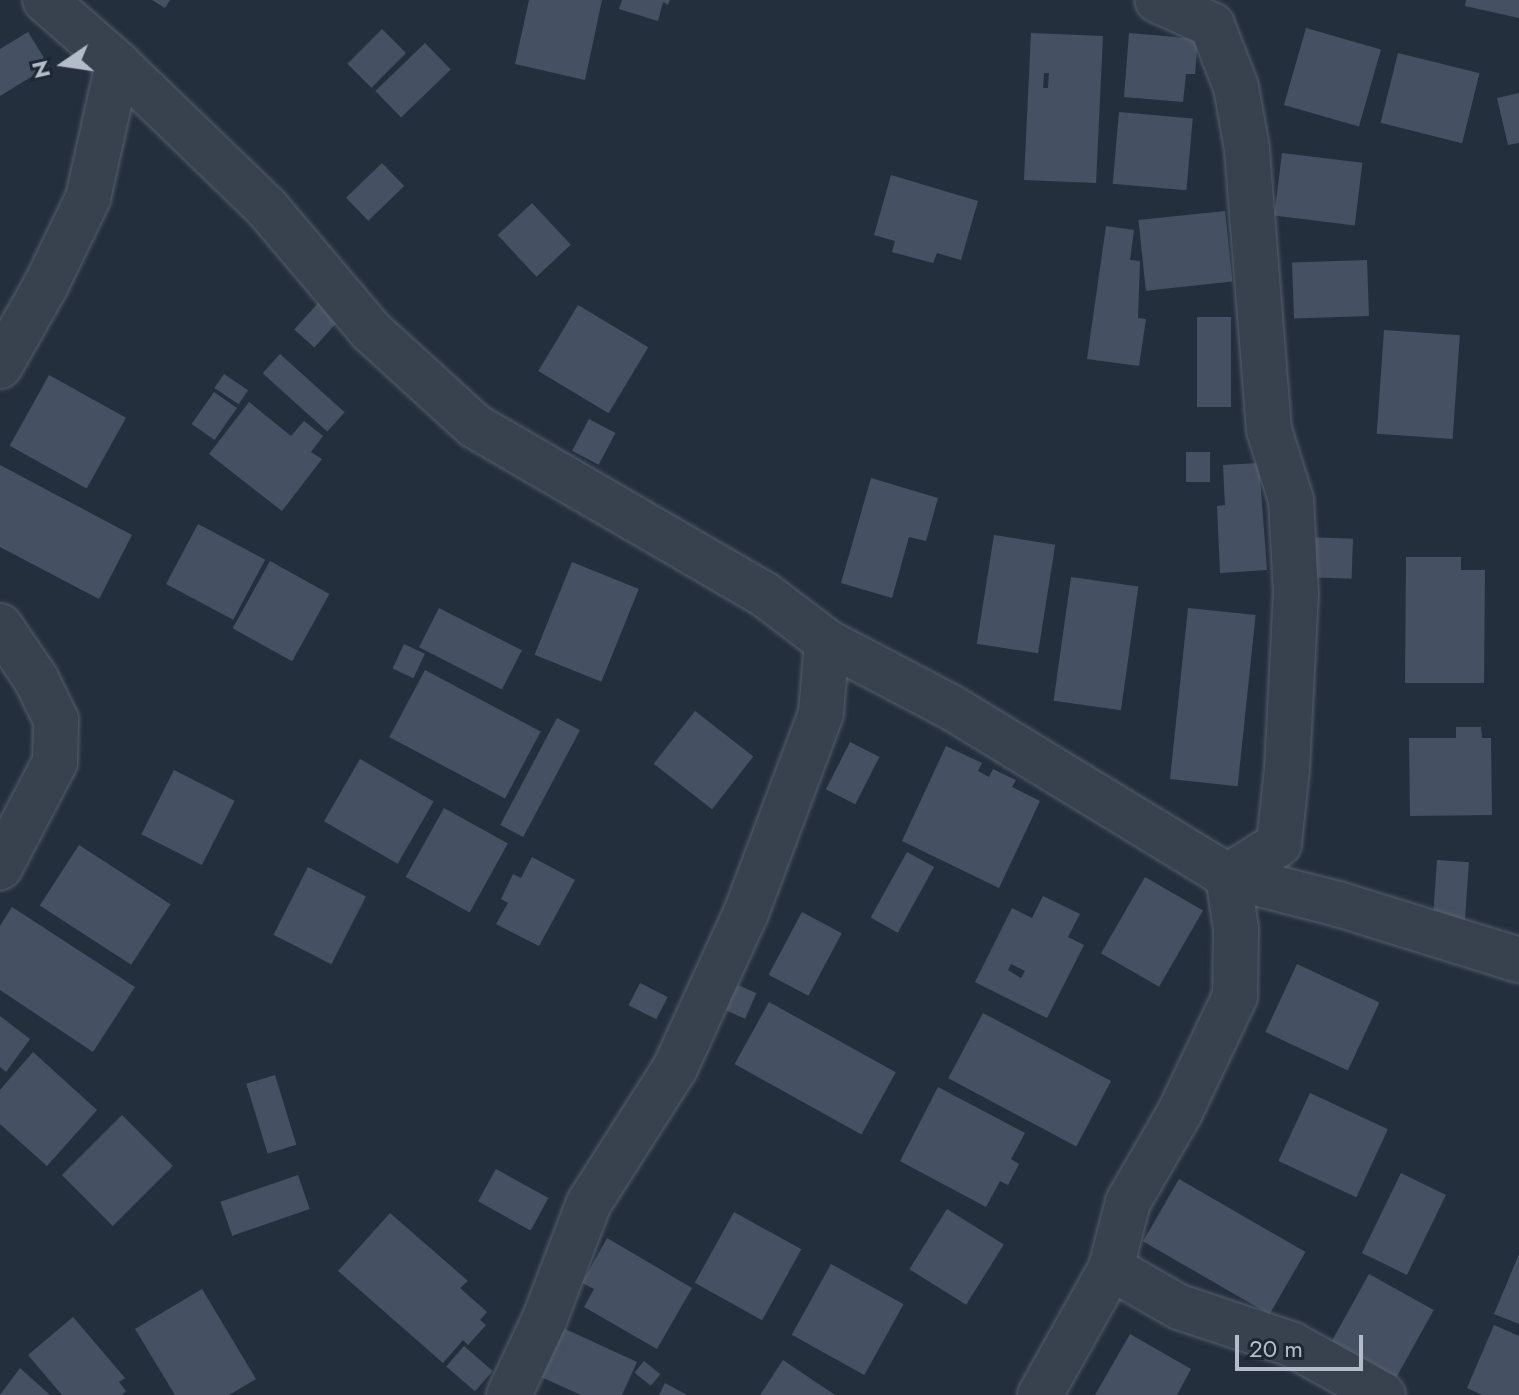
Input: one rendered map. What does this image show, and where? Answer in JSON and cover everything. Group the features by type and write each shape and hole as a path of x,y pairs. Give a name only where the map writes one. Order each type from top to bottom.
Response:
{"street":[{"path":"45,0 118,64 267,208 371,331 475,426 764,594 827,642 949,706 1228,876 1338,904 1519,960"},
{"path":"1157,0 1212,25 1236,87 1247,149 1269,430 1291,500 1296,594 1287,769 1279,844 1228,876"},
{"path":"0,366 46,285 88,198 118,64"},
{"path":"0,626 36,679 56,720 55,762 0,867"},
{"path":"509,1395 545,1318 589,1203 675,1068 746,913 821,713 827,642"},
{"path":"1040,1395 1111,1268 1128,1202 1180,1112 1235,996 1236,929 1228,876"},
{"path":"1111,1268 1179,1307 1291,1344 1383,1395"}],"building":[{"path":"152,0 170,0 165,8"},
{"path":"529,0 602,0 585,80 515,64"},
{"path":"622,0 670,0 668,5 663,2 658,21 619,9"},
{"path":"1466,0 1519,0 1519,18 1465,6"},
{"path":"1306,28 1381,49 1359,126 1284,105"},
{"path":"382,29 406,53 371,88 347,64"},
{"path":"28,32 49,66 0,96 0,49"},
{"path":"1031,33 1103,36 1096,183 1024,180","holes":["1044,73 1049,73 1048,88 1043,88"]},
{"path":"1129,33 1198,39 1195,74 1186,74 1183,102 1124,97"},
{"path":"425,43 451,70 401,118 375,91"},
{"path":"1398,53 1480,73 1462,143 1381,123"},
{"path":"1519,93 1519,143 1508,145 1497,98"},
{"path":"1119,112 1193,118 1186,190 1113,184"},
{"path":"1282,153 1362,163 1355,225 1274,216"},
{"path":"382,163 404,186 368,221 346,198"},
{"path":"891,175 978,201 961,260 937,253 933,263 892,252 895,241 874,235"},
{"path":"532,203 571,245 537,277 498,235"},
{"path":"1225,211 1232,282 1146,291 1138,220"},
{"path":"1106,226 1134,230 1130,260 1140,261 1138,318 1146,319 1139,366 1087,359"},
{"path":"1367,260 1369,316 1294,319 1292,263"},
{"path":"319,302 339,320 314,348 294,329"},
{"path":"578,305 648,347 609,413 538,371"},
{"path":"1197,317 1231,317 1231,407 1197,407"},
{"path":"1384,330 1460,335 1453,439 1377,434"},
{"path":"280,354 345,412 327,432 263,373"},
{"path":"224,374 248,390 239,404 214,388"},
{"path":"49,375 126,418 87,489 10,446"},
{"path":"214,392 237,408 215,440 192,424"},
{"path":"249,402 291,436 304,421 323,436 311,452 322,459 282,511 209,454"},
{"path":"589,419 615,433 599,465 572,451"},
{"path":"1186,452 1210,452 1210,482 1186,482"},
{"path":"1259,463 1267,570 1220,573 1217,506 1225,505 1223,465"},
{"path":"0,465 132,535 99,599 0,547"},
{"path":"871,478 938,498 926,541 909,537 892,598 841,583"},
{"path":"198,524 265,560 233,620 166,584"},
{"path":"994,535 1055,545 1038,653 977,644"},
{"path":"1304,537 1353,539 1352,579 1303,577"},
{"path":"1406,557 1461,557 1461,570 1485,570 1484,683 1405,683"},
{"path":"270,561 329,594 292,661 233,628"},
{"path":"572,562 639,589 601,682 535,655"},
{"path":"1071,577 1138,586 1121,710 1054,701"},
{"path":"439,608 522,650 502,689 419,647"},
{"path":"1188,608 1256,615 1238,786 1170,779"},
{"path":"404,644 425,654 413,678 393,668"},
{"path":"425,670 541,732 505,799 389,737"},
{"path":"695,711 753,757 712,809 654,764"},
{"path":"557,718 580,730 523,837 500,825"},
{"path":"1456,727 1481,727 1482,738 1491,738 1492,815 1410,816 1409,738 1456,738"},
{"path":"850,742 879,757 855,804 826,789"},
{"path":"946,746 982,763 978,771 989,777 993,769 1016,780 1012,787 1040,801 999,888 902,841"},
{"path":"360,759 434,802 398,864 324,821"},
{"path":"174,770 235,801 202,865 141,834"},
{"path":"444,808 508,843 470,912 406,877"},
{"path":"79,845 170,904 131,965 40,905"},
{"path":"907,852 934,867 898,933 871,918"},
{"path":"532,857 575,880 539,946 496,924 508,903 501,899 513,874 521,878"},
{"path":"1437,860 1469,862 1465,920 1433,918"},
{"path":"308,867 366,897 331,964 273,935"},
{"path":"1145,877 1203,910 1159,987 1101,953"},
{"path":"1043,896 1080,914 1068,937 1084,945 1047,1018 975,982 1012,908 1032,918","holes":["1011,964 1025,971 1021,978 1008,970"]},
{"path":"12,907 135,987 93,1052 0,990 0,926"},
{"path":"802,912 842,933 808,996 769,975"},
{"path":"1297,964 1379,1002 1348,1070 1265,1032"},
{"path":"729,981 756,993 745,1019 718,1007"},
{"path":"640,983 668,997 656,1019 629,1005"},
{"path":"769,1002 896,1072 861,1134 735,1064"},
{"path":"983,1013 1111,1081 1076,1146 948,1078"},
{"path":"0,1016 30,1039 6,1072 0,1067"},
{"path":"33,1052 97,1110 47,1166 0,1124 0,1090"},
{"path":"275,1075 296,1145 268,1154 246,1084"},
{"path":"938,1087 1025,1133 1011,1159 1019,1164 1008,1185 1000,1181 986,1207 900,1161"},
{"path":"1310,1093 1388,1129 1356,1197 1278,1161"},
{"path":"122,1115 173,1166 113,1226 62,1175"},
{"path":"496,1169 548,1198 531,1230 478,1201"},
{"path":"1401,1173 1446,1195 1407,1275 1362,1253"},
{"path":"298,1175 310,1209 232,1236 220,1202"},
{"path":"1179,1179 1305,1252 1269,1314 1143,1241"},
{"path":"947,1209 1004,1245 966,1305 909,1269"},
{"path":"734,1212 801,1249 762,1320 695,1283"},
{"path":"390,1213 468,1281 460,1288 487,1312 480,1320 486,1325 468,1345 463,1340 443,1363 338,1271"},
{"path":"607,1238 692,1288 657,1349 584,1307 594,1289 582,1283"},
{"path":"1519,1254 1519,1324 1494,1314"},
{"path":"831,1264 904,1304 864,1375 792,1335"},
{"path":"1369,1274 1434,1310 1396,1377 1332,1341"},
{"path":"202,1289 256,1379 229,1395 175,1395 135,1329"},
{"path":"73,1317 125,1378 119,1382 126,1391 122,1395 62,1395 28,1355"},
{"path":"1494,1325 1519,1336 1519,1395 1482,1395 1467,1388"},
{"path":"563,1328 637,1362 622,1395 581,1395 541,1377"},
{"path":"1130,1334 1191,1369 1177,1395 1095,1395"},
{"path":"464,1346 493,1371 475,1391 446,1366"},
{"path":"783,1360 835,1395 760,1395"},
{"path":"644,1361 660,1374 651,1386 635,1373"},
{"path":"20,1368 50,1395 0,1395"},
{"path":"665,1383 687,1395 659,1395"}]}
